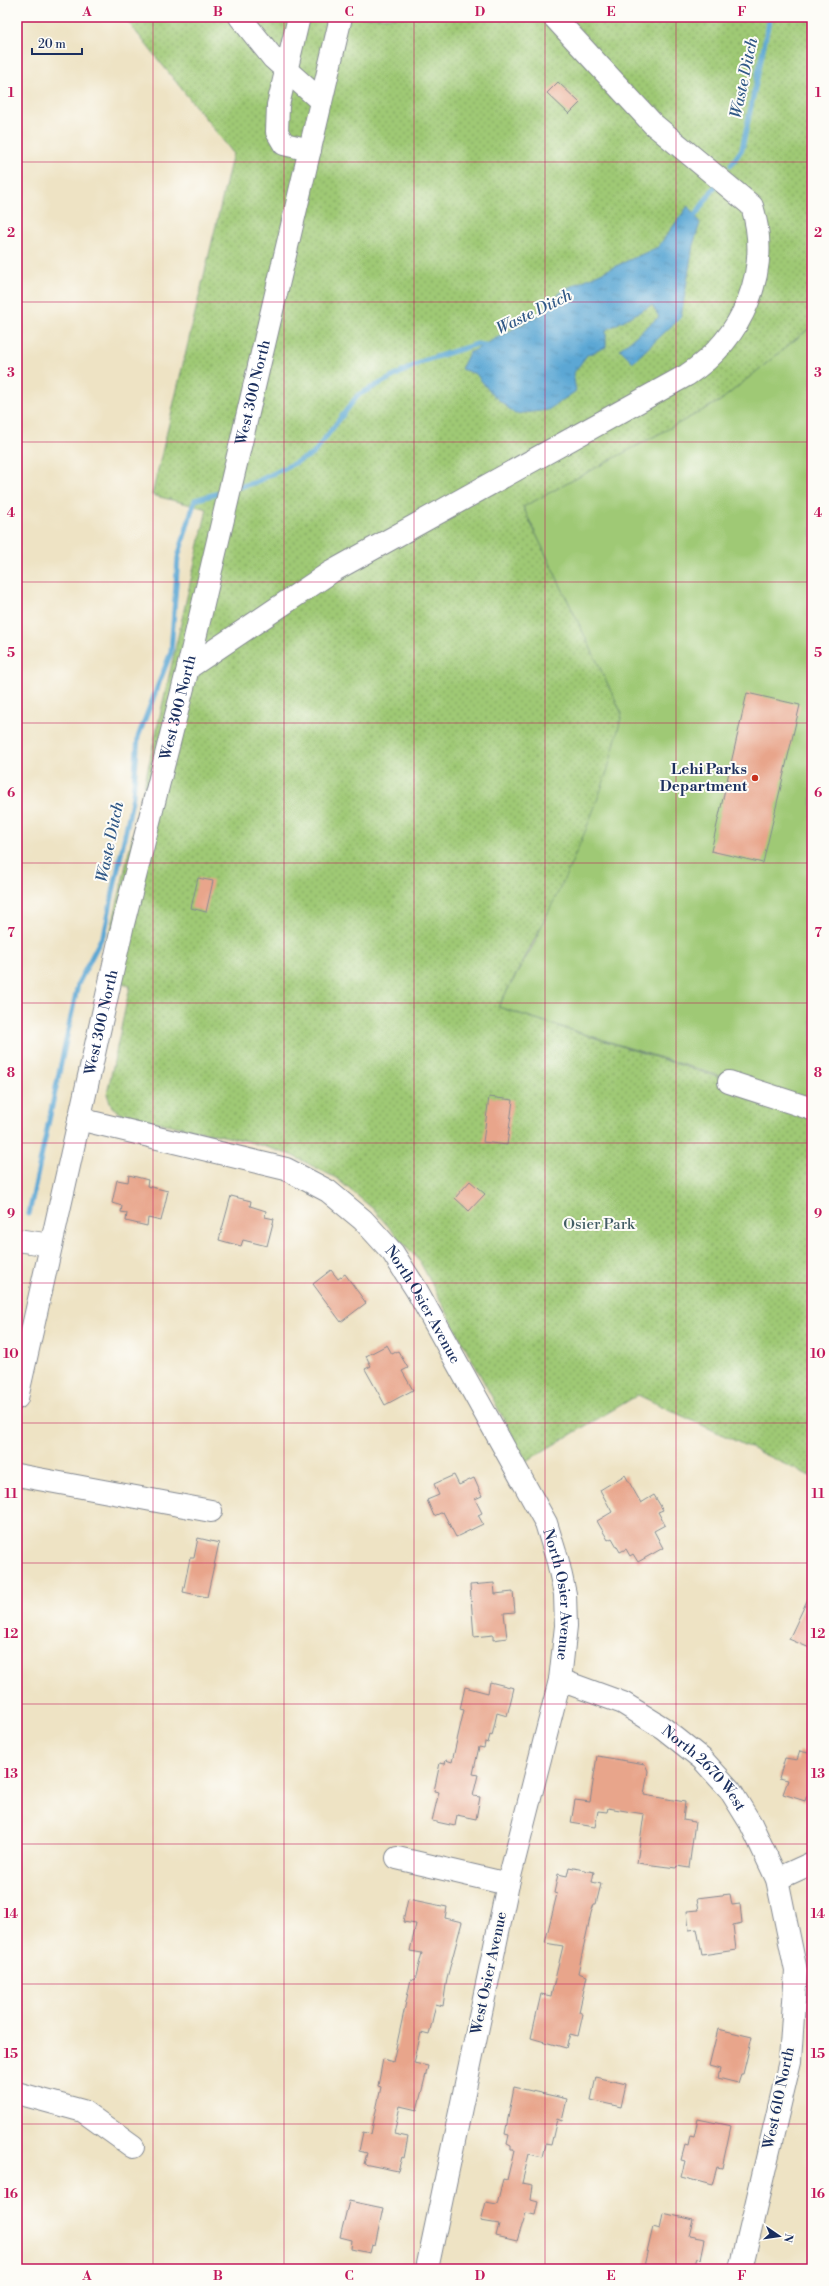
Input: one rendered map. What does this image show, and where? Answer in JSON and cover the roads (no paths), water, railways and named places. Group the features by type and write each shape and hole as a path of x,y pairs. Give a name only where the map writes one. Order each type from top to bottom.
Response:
{"street":[{"path":"240,17 273,58 321,101"},
{"path":"299,17 278,105 276,132 284,144 310,150"},
{"name":"West 300 North","path":"17,1398 123,924 188,668 341,17"},
{"path":"188,668 331,572 686,375 705,362 720,346 737,322 750,298 757,274 760,249 758,226 752,206 653,124 554,17"},
{"path":"729,1082 812,1109"},
{"name":"North Osier Avenue","path":"79,1120 286,1168 328,1191 363,1220 393,1253 420,1296 546,1523 558,1562 565,1594 566,1626 560,1680"},
{"path":"17,1240 51,1245"},
{"path":"17,1475 211,1511"},
{"name":"North 2670 West","path":"560,1680 623,1703 663,1728 702,1759 730,1790 751,1824 777,1878"},
{"name":"West Osier Avenue","path":"427,2269 508,1884 560,1680"},
{"path":"397,1858 508,1884"},
{"path":"777,1878 812,1863"},
{"name":"West 610 North","path":"741,2269 790,2061 796,1971 777,1878"},
{"path":"17,2093 83,2111 133,2147"}],"water":[{"path":"688,206 700,223 693,245 681,317 633,362 620,349 659,317 652,305 606,330 606,347 587,355 573,374 576,391 548,410 515,414 491,393 476,374 461,369 469,353 543,313 563,290 658,247"}],"waterway":[{"name":"Waste Ditch","path":"731,165 742,149 770,17"},
{"name":"Waste Ditch","path":"692,220 716,185"},
{"name":"Waste Ditch","path":"239,487 256,482 313,454 358,395 423,361 477,344 492,346"},
{"name":"Waste Ditch","path":"29,1214 78,984 105,931 133,796 138,737 171,652 178,557 195,500 222,492"},
{"name":"Waste Ditch","path":"17,1271 20,1256"}],"place":[{"name":"Lehi Parks Department","path":"755,778"}],"park label":[{"name":"Osier Park","path":"599,1224"}]}
